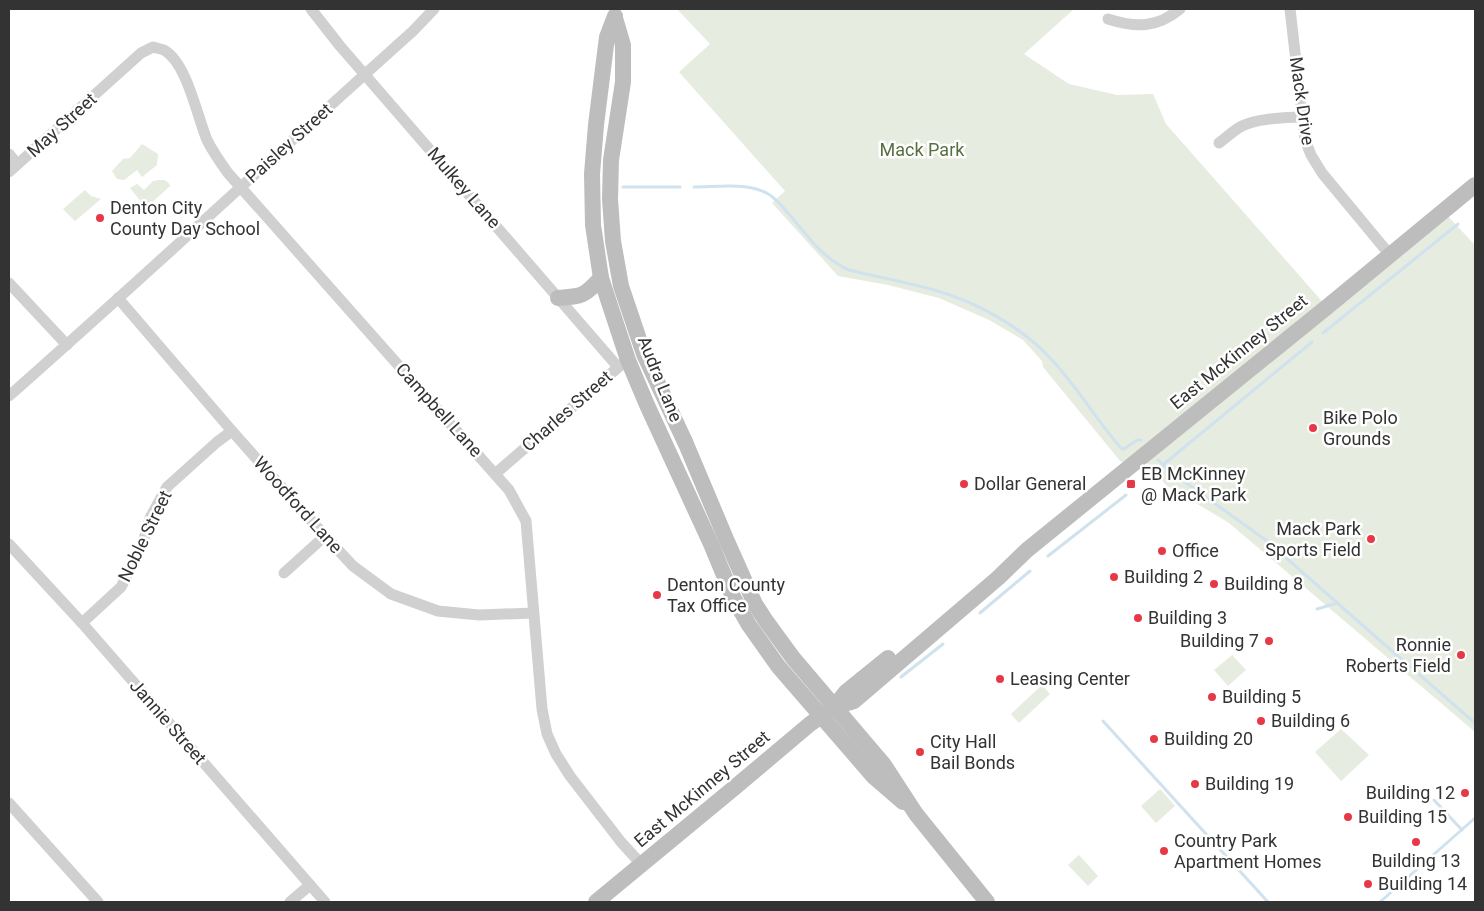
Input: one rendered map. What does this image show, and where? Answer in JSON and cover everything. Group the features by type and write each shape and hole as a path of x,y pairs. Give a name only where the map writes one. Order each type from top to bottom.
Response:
{"main road":[{"name":"Audra Lane","path":"616,13 607,37 596,125 592,174 593,225 601,278 647,405 718,542 733,597 749,625 778,666 828,712 874,778 916,814 984,899"},
{"name":"Audra Lane","path":"616,13 623,45 623,82 612,160 610,199 613,241 621,286 630,360"},
{"path":"596,125 616,126"},
{"name":"East McKinney Street","path":"596,902 810,724 828,712 846,692 993,572 1027,550 1475,185"},
{"path":"558,298 580,296 601,278"}],"street":[{"name":"Mulkey Lane","path":"311,9 340,46 558,298 630,360"},
{"name":"Paisley Street","path":"9,396 413,31 434,9"},
{"path":"1108,20 1127,25 1144,25 1162,20 1180,9"},
{"name":"Mack Drive","path":"1290,9 1305,140 1313,161 1390,255"},
{"name":"Campbell Lane","path":"114,77 141,53 153,47 164,50 172,57 182,73 207,139 217,159 509,490 526,521 542,709 547,734 556,754 570,776 621,842 642,865"},
{"name":"May Street","path":"13,168 114,77"},
{"path":"1219,143 1236,130 1249,124 1302,117"},
{"path":"9,154 13,168"},
{"path":"9,284 67,345"},
{"name":"Woodford Lane","path":"118,298 232,431 353,566 391,594 438,611 479,615 533,613"},
{"name":"Charles Street","path":"495,474 630,360"},
{"name":"Noble Street","path":"82,623 121,586 142,546 150,518 167,487 232,431"},
{"path":"284,573 325,536"},
{"name":"Jannie Street","path":"9,544 82,623 325,902"},
{"path":"9,803 98,902"},
{"path":"290,902 310,885"}],"green space":[{"name":"Mack Park","path":"677,9 1074,9 1024,54 1069,84 1117,95 1153,94 1166,124 1327,307 1443,211 1475,245 1475,732 1229,523 1166,485 1142,457 1121,462 1043,367 1042,361 1023,340 989,320 939,298 888,285 838,276 772,203 785,191 679,72 710,44"},
{"path":"142,144 158,154 157,165 142,177 137,170 124,180 117,179 112,171 123,159 130,158"},
{"path":"153,181 167,181 170,186 146,208 130,188 137,184 144,190"},
{"path":"85,190 91,196 101,199 75,221 63,209"},
{"path":"1232,655 1246,670 1228,686 1214,670"},
{"path":"1042,685 1050,694 1019,723 1011,714"},
{"path":"1341,729 1369,755 1341,781 1315,752"},
{"path":"1160,789 1175,806 1156,823 1141,806"},
{"path":"1079,855 1098,876 1088,886 1068,865"}],"waterway":[{"path":"694,187 738,186 762,191 776,200 823,253 849,270 913,284 950,295 997,317 1026,336 1051,359 1121,448 1124,449 1137,440 1141,440"},
{"path":"623,187 680,187"},
{"path":"1323,333 1458,224"},
{"path":"1153,473 1312,342"},
{"path":"1158,460 1171,472 1267,541 1475,723"},
{"path":"1048,556 1126,495"},
{"path":"980,613 1030,571"},
{"path":"1317,609 1337,603"},
{"path":"901,677 943,644"},
{"path":"1103,721 1268,902"},
{"path":"1434,800 1462,830"},
{"path":"1380,902 1475,818"}],"place":[{"name":"Denton City County Day School","path":"100,218"},
{"name":"Bike Polo Grounds","path":"1313,428"},
{"name":"Dollar General","path":"964,484"},
{"name":"EB McKinney @ Mack Park","path":"1131,484"},
{"name":"Mack Park Sports Field","path":"1371,539"},
{"name":"Office","path":"1162,551"},
{"name":"Building 2","path":"1114,577"},
{"name":"Building 8","path":"1214,584"},
{"name":"Denton County Tax Office","path":"657,595"},
{"name":"Building 3","path":"1138,618"},
{"name":"Building 7","path":"1269,641"},
{"name":"Ronnie Roberts Field","path":"1461,655"},
{"name":"Leasing Center","path":"1000,679"},
{"name":"Building 5","path":"1212,697"},
{"name":"Building 6","path":"1261,721"},
{"name":"Building 20","path":"1154,739"},
{"name":"City Hall Bail Bonds","path":"920,752"},
{"name":"Building 19","path":"1195,784"},
{"name":"Building 12","path":"1465,793"},
{"name":"Building 15","path":"1348,817"},
{"name":"Building 13","path":"1416,842"},
{"name":"Country Park Apartment Homes","path":"1164,851"},
{"name":"Building 14","path":"1368,884"}]}
